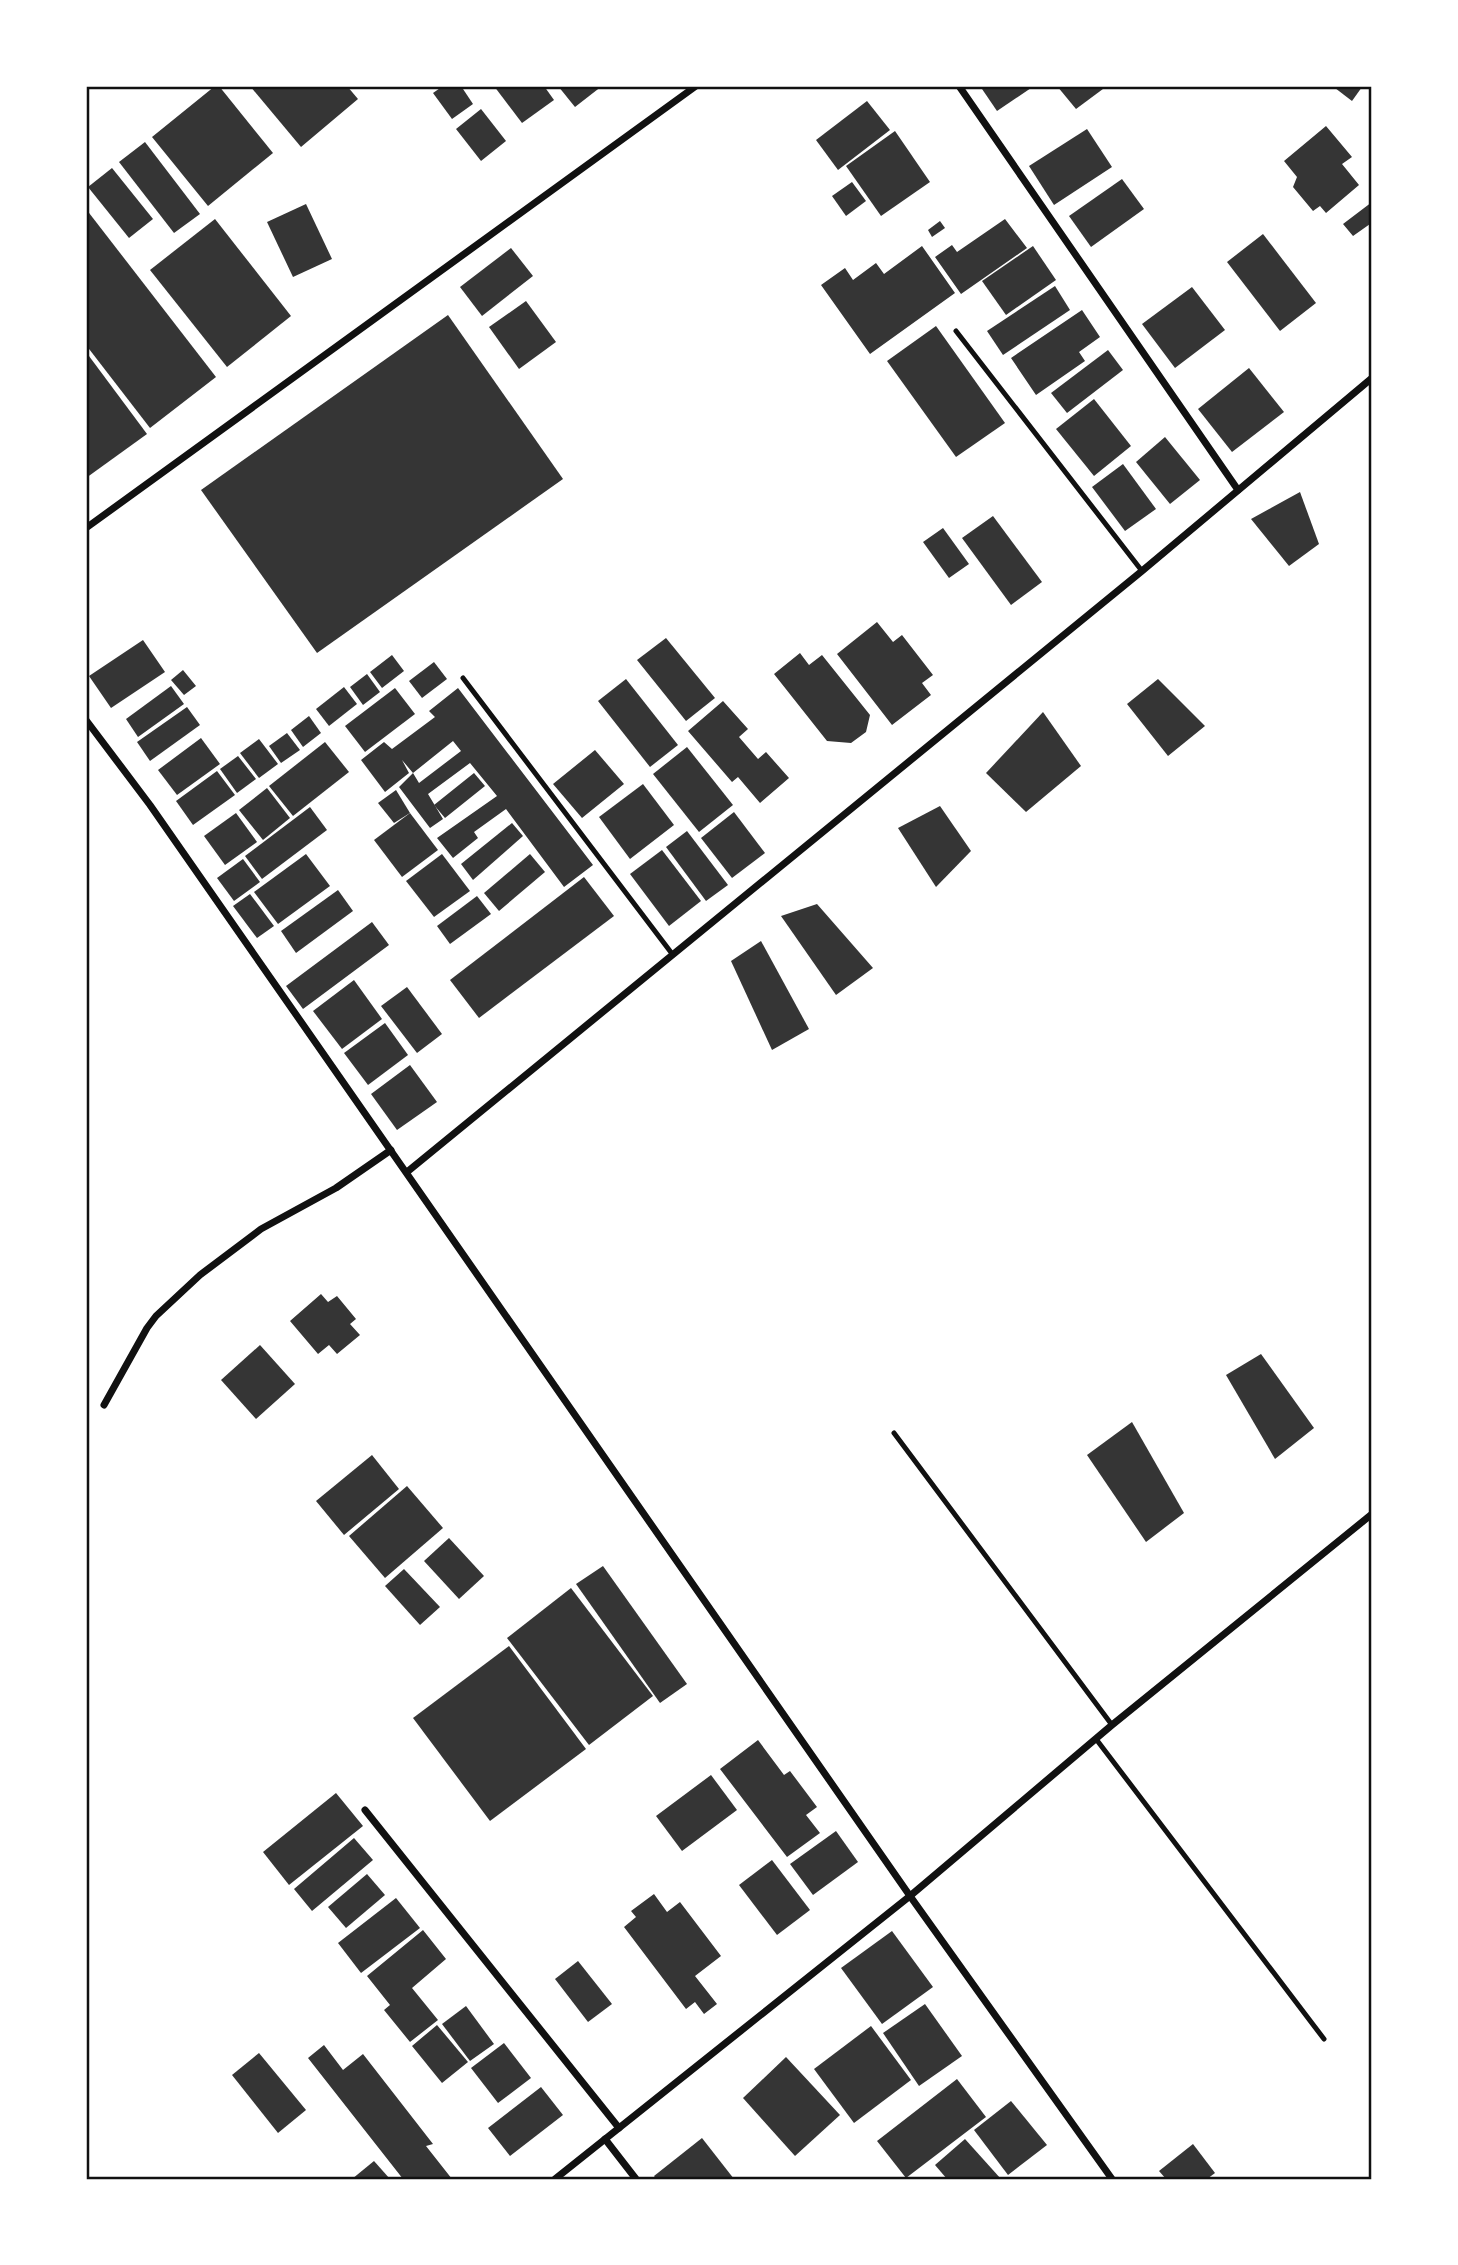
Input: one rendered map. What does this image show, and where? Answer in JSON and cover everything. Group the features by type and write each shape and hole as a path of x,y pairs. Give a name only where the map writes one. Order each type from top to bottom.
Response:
{"street":[{"path":"86,528 696,86"},
{"path":"959,86 1238,490"},
{"path":"407,1172 1142,571 1372,378"},
{"path":"86,720 150,805 910,1896 1112,2179"},
{"path":"104,1405 152,1322 200,1275 261,1229 336,1188 391,1150"},
{"path":"555,2179 910,1896 1112,1725 1372,1514"},
{"path":"365,1810 618,2128"},
{"path":"605,2139 636,2179"}],"lane":[{"path":"956,331 1142,571"},
{"path":"463,678 673,955"},
{"path":"894,1433 1112,1725"},
{"path":"1096,1739 1324,2039"}],"building":[{"path":"215,86 219,86 273,153 208,206 152,137"},
{"path":"250,86 347,86 358,99 301,147"},
{"path":"443,86 461,86 473,104 452,119 433,93"},
{"path":"494,86 544,86 554,100 522,123"},
{"path":"558,86 602,86 575,107"},
{"path":"980,86 1034,86 997,111"},
{"path":"1057,86 1107,86 1076,109"},
{"path":"1362,87 1352,101 1335,88"},
{"path":"867,101 890,130 838,170 816,140"},
{"path":"481,109 506,141 481,161 456,129"},
{"path":"1326,126 1352,157 1342,164 1359,185 1326,213 1320,206 1313,211 1293,187 1297,177 1284,161"},
{"path":"1087,129 1112,167 1054,205 1029,166"},
{"path":"895,131 930,182 881,216 846,166"},
{"path":"145,142 200,214 174,233 119,162"},
{"path":"112,168 153,219 129,238 88,187"},
{"path":"1122,179 1144,209 1091,247 1069,216"},
{"path":"852,182 866,201 846,216 832,196"},
{"path":"1372,202 1372,227 1370,224 1353,236 1343,224"},
{"path":"306,204 332,259 293,277 267,222"},
{"path":"86,209 216,377 150,428 86,345"},
{"path":"215,219 291,316 227,367 150,270"},
{"path":"1005,219 1027,248 961,294 935,257 952,245 957,252"},
{"path":"940,221 945,228 932,237 928,230"},
{"path":"1263,234 1316,303 1280,331 1227,262"},
{"path":"922,246 955,293 870,354 821,285 845,268 853,280 876,263 884,274"},
{"path":"1033,246 1056,280 1006,315 982,281"},
{"path":"511,248 533,276 482,316 460,287"},
{"path":"1055,286 1070,310 1003,355 987,331"},
{"path":"1192,287 1225,330 1175,368 1142,324"},
{"path":"526,301 556,342 519,369 489,327"},
{"path":"1082,310 1100,337 1079,352 1085,361 1036,395 1011,358"},
{"path":"448,315 563,479 317,653 201,490"},
{"path":"936,326 1005,423 956,457 887,361"},
{"path":"1108,350 1123,370 1067,413 1051,393"},
{"path":"86,352 147,434 86,478"},
{"path":"1249,368 1284,412 1232,452 1198,409"},
{"path":"1094,399 1131,446 1094,476 1056,429"},
{"path":"1165,437 1200,480 1170,504 1136,462"},
{"path":"1123,464 1156,509 1125,531 1092,487"},
{"path":"1300,492 1319,544 1289,566 1251,519"},
{"path":"993,516 1042,582 1011,605 962,538"},
{"path":"943,528 969,564 949,578 923,542"},
{"path":"877,622 893,642 902,635 933,675 922,683 931,695 892,725 837,654"},
{"path":"666,638 715,698 686,721 637,660"},
{"path":"143,640 165,672 111,708 89,676"},
{"path":"800,653 809,665 822,655 870,715 866,732 851,743 827,741 774,674"},
{"path":"392,655 404,671 382,688 370,672"},
{"path":"434,662 447,679 422,698 409,681"},
{"path":"183,670 196,686 184,695 171,680"},
{"path":"367,674 380,692 363,705 350,687"},
{"path":"626,679 678,745 650,767 598,701"},
{"path":"1158,679 1205,726 1168,756 1127,704"},
{"path":"171,686 184,704 138,737 126,719"},
{"path":"344,687 357,704 329,726 316,709"},
{"path":"395,688 415,714 365,752 345,726"},
{"path":"458,688 593,865 564,887 506,809 474,832 478,838 453,858 437,838 497,796 470,763 428,794 443,819 430,828 399,787 413,773 402,760 409,773 385,792 361,760 384,742 392,749 435,717 429,711","holes":["453,741 461,751 419,783 413,773"]},
{"path":"723,701 748,729 739,737 758,759 766,752 789,778 760,803 738,777 732,782 688,731"},
{"path":"187,707 200,725 150,761 137,742"},
{"path":"1043,712 1081,766 1026,812 986,773"},
{"path":"309,716 321,733 303,747 291,730"},
{"path":"287,733 300,750 281,763 269,746"},
{"path":"201,738 220,764 177,795 158,770"},
{"path":"259,739 278,764 259,778 240,753"},
{"path":"325,742 349,772 293,816 269,786"},
{"path":"687,747 733,805 699,832 653,774"},
{"path":"595,750 624,784 582,818 553,784"},
{"path":"238,756 256,779 237,793 220,769"},
{"path":"217,771 235,795 193,825 176,801"},
{"path":"474,773 485,786 445,818 434,805"},
{"path":"643,784 674,825 630,859 599,817"},
{"path":"267,788 290,818 263,840 239,810"},
{"path":"396,790 410,813 394,823 378,803"},
{"path":"940,806 971,851 936,887 898,828"},
{"path":"310,807 327,830 262,879 245,856"},
{"path":"734,812 765,853 732,878 701,838"},
{"path":"236,813 257,842 225,865 204,836"},
{"path":"410,813 438,850 402,877 374,840"},
{"path":"512,823 523,836 473,880 461,864"},
{"path":"687,831 728,885 706,901 666,847"},
{"path":"662,850 701,901 669,926 630,874"},
{"path":"306,854 330,886 278,924 254,892"},
{"path":"442,854 470,891 434,917 406,881"},
{"path":"530,854 545,872 499,911 484,893"},
{"path":"243,859 260,882 234,901 217,878"},
{"path":"584,877 614,916 479,1018 450,980"},
{"path":"338,890 353,911 296,953 281,931"},
{"path":"250,894 274,926 257,938 233,906"},
{"path":"477,896 491,914 450,944 437,926"},
{"path":"817,904 873,968 836,995 781,916"},
{"path":"372,922 389,945 303,1009 286,986"},
{"path":"761,941 809,1029 772,1050 731,961"},
{"path":"354,980 382,1019 342,1049 313,1011"},
{"path":"407,987 442,1034 417,1053 381,1006"},
{"path":"385,1023 408,1055 368,1085 344,1053"},
{"path":"410,1065 437,1102 397,1130 371,1094"},
{"path":"321,1294 328,1302 337,1296 356,1319 350,1324 360,1335 337,1354 329,1345 318,1354 290,1321"},
{"path":"260,1345 295,1384 256,1419 221,1380"},
{"path":"1261,1354 1314,1428 1275,1459 1226,1375"},
{"path":"1132,1422 1184,1513 1146,1542 1087,1455"},
{"path":"372,1455 399,1489 344,1535 316,1501"},
{"path":"407,1486 443,1528 385,1578 349,1536"},
{"path":"449,1538 484,1576 459,1599 424,1561"},
{"path":"603,1566 687,1684 660,1703 576,1584"},
{"path":"404,1569 440,1607 420,1625 385,1586"},
{"path":"571,1588 653,1696 589,1745 507,1638"},
{"path":"509,1646 586,1749 490,1821 413,1718"},
{"path":"758,1740 784,1775 790,1771 817,1807 806,1815 820,1833 787,1857 720,1769"},
{"path":"711,1775 737,1810 682,1851 656,1816"},
{"path":"336,1793 363,1826 289,1885 263,1852"},
{"path":"836,1831 858,1862 813,1895 790,1864"},
{"path":"354,1838 373,1860 312,1911 294,1889"},
{"path":"772,1860 810,1910 777,1935 739,1885"},
{"path":"367,1874 385,1895 346,1928 328,1907"},
{"path":"654,1894 667,1912 680,1902 721,1956 695,1976 717,2004 704,2014 695,2002 686,2009 624,1927 636,1917 631,1911"},
{"path":"396,1898 420,1928 361,1973 338,1943"},
{"path":"423,1930 446,1959 412,1988 438,2020 410,2042 384,2010 390,2005 367,1976"},
{"path":"892,1931 933,1987 882,2024 841,1968"},
{"path":"578,1961 612,2004 588,2022 555,1979"},
{"path":"925,2004 962,2056 919,2086 883,2033"},
{"path":"466,2006 494,2044 470,2061 442,2024"},
{"path":"437,2025 468,2062 442,2083 412,2046"},
{"path":"871,2026 911,2080 854,2123 814,2069"},
{"path":"504,2043 531,2078 498,2103 471,2068"},
{"path":"324,2045 343,2070 363,2054 433,2144 426,2146 452,2179 403,2179 308,2058"},
{"path":"259,2053 306,2110 278,2133 232,2075"},
{"path":"786,2057 840,2115 795,2156 743,2098"},
{"path":"957,2079 986,2117 906,2178 877,2141"},
{"path":"541,2087 563,2115 510,2156 488,2128"},
{"path":"1011,2101 1047,2145 1008,2175 974,2130"},
{"path":"702,2138 734,2179 656,2179 654,2176"},
{"path":"965,2139 1001,2179 947,2179 935,2165"},
{"path":"1193,2144 1215,2173 1207,2179 1166,2179 1159,2171"},
{"path":"374,2161 390,2179 352,2179"}]}
